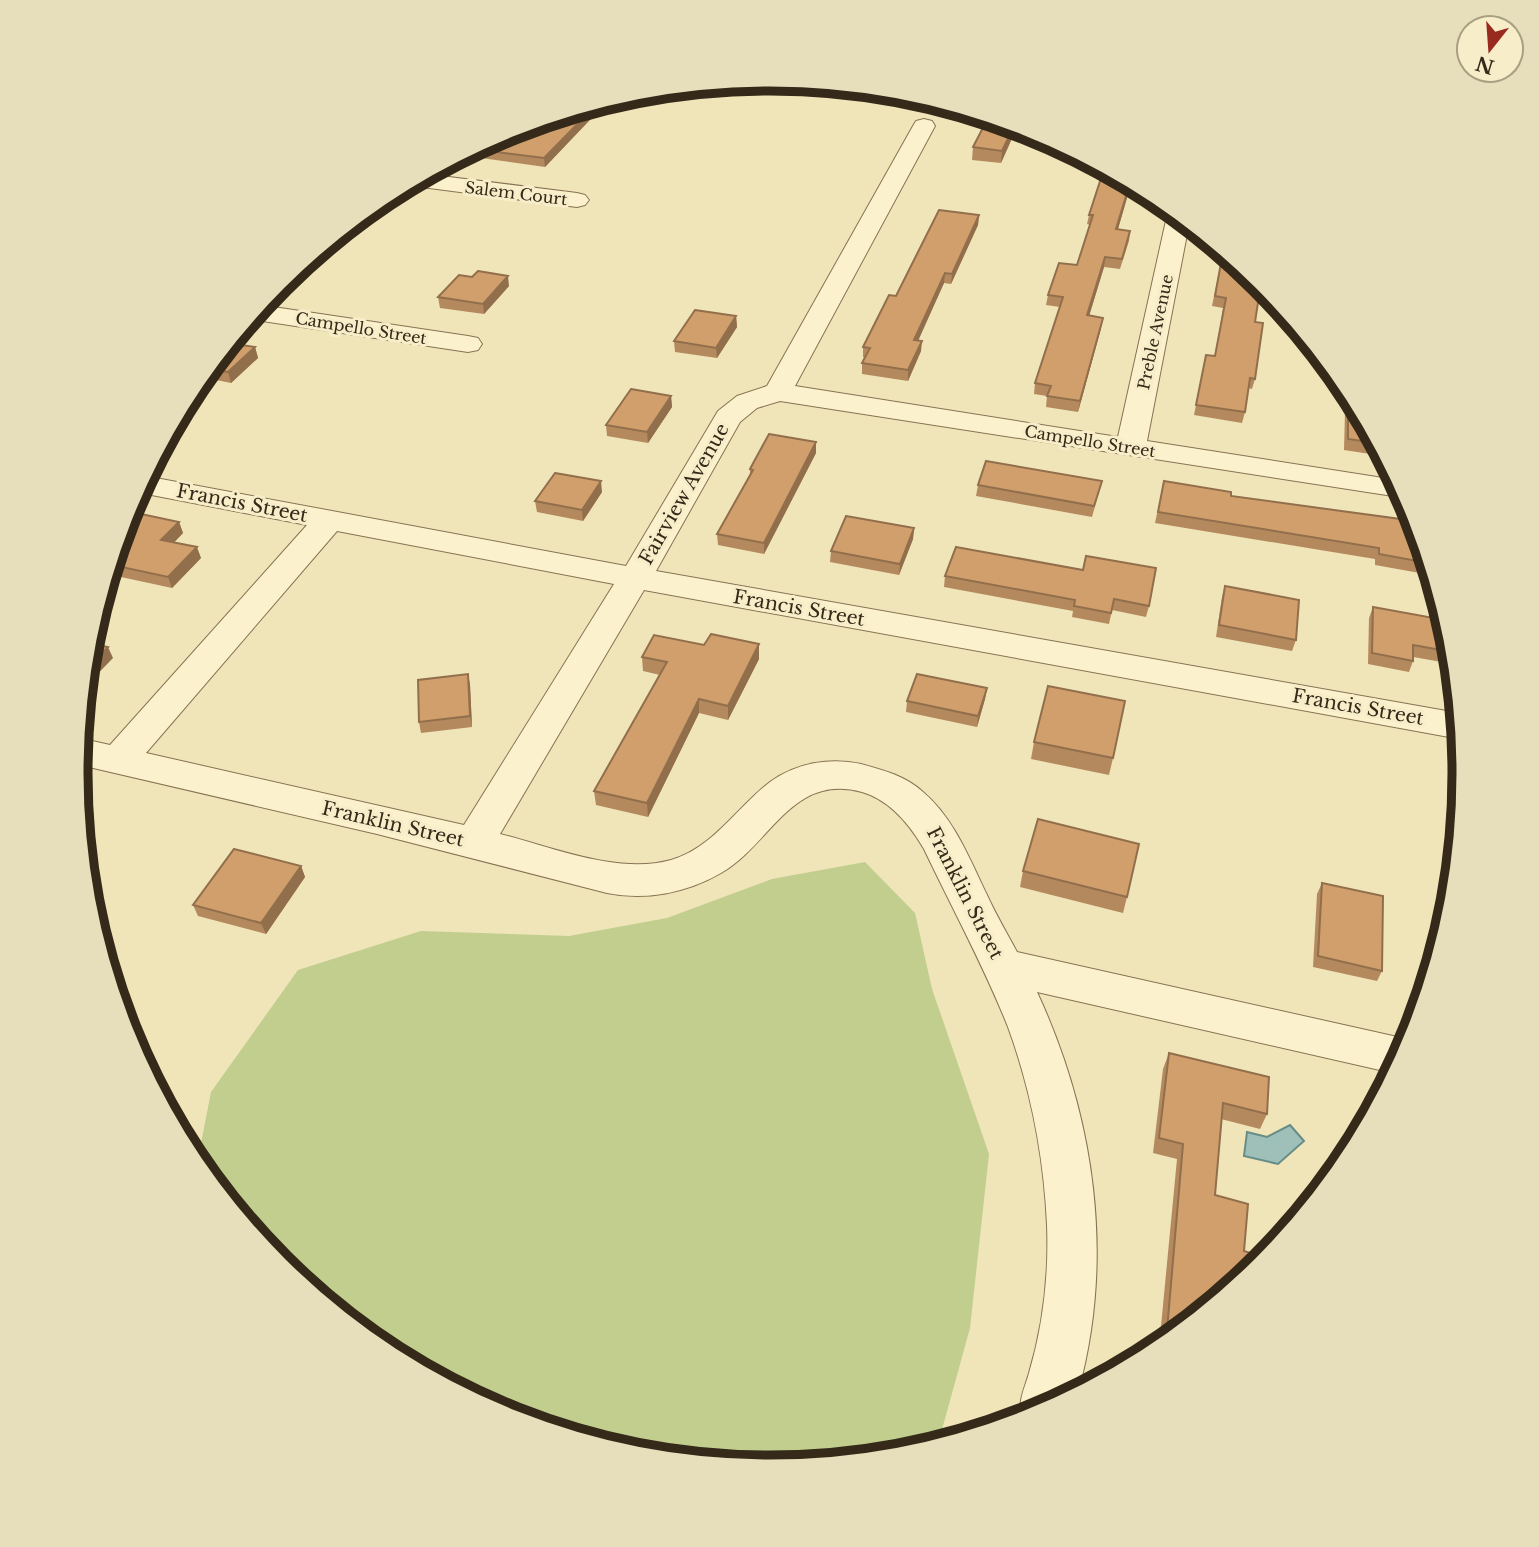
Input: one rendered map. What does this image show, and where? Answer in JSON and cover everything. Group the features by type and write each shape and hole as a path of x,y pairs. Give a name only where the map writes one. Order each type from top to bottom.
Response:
{"street":[{"path":"778,392 924,126"},
{"name":"Salem Court","path":"431,182 577,200"},
{"name":"Preble Avenue","path":"1131,447 1177,226"},
{"name":"Campello Street","path":"266,314 468,344"},
{"name":"Campello Street","path":"778,392 1388,487"},
{"name":"Fairview Avenue","path":"474,842 635,578 727,417 747,402 778,392"},
{"name":"Francis Street","path":"152,486 635,578 1450,724"},
{"path":"118,760 329,520"},
{"name":"Franklin Street","path":"88,753 474,842 602,876 639,881 682,873 714,857 777,797 797,782 818,775 877,782 909,799 930,823 1001,966 1391,1054"},
{"path":"1001,966 1036,1042 1057,1109 1072,1198 1071,1285 1059,1370 1051,1394"}],"green space":[{"path":"865,862 915,913 932,989 989,1154 970,1328 941,1433 859,1450 770,1456 725,1454 636,1442 593,1432 509,1404 428,1364 354,1315 287,1256 228,1189 200,1149 211,1092 298,970 421,931 569,936 667,918 772,879"}],"water":[{"path":"1290,1125 1304,1141 1278,1164 1244,1156 1247,1132 1267,1137"}],"building":[{"path":"583,118 544,158 491,151"},
{"path":"984,126 1009,135 1002,151 973,147"},
{"path":"1101,178 1127,193 1116,229 1130,231 1122,259 1105,257 1087,315 1103,318 1080,401 1047,396 1051,386 1035,383 1063,297 1048,295 1059,263 1077,265 1093,215 1089,215"},
{"path":"939,210 979,215 952,274 945,273 914,340 922,341 908,370 862,363 870,348 863,347 889,295 896,296"},
{"path":"1221,263 1259,298 1255,322 1263,323 1255,379 1250,378 1245,412 1196,405 1206,355 1215,356 1226,298 1215,296"},
{"path":"478,271 508,276 483,304 438,297 459,275 472,277"},
{"path":"695,310 736,316 716,348 674,341"},
{"path":"239,345 255,347 228,372 219,371"},
{"path":"631,389 671,396 647,432 606,425"},
{"path":"1348,413 1364,441 1348,439"},
{"path":"769,434 816,442 764,543 717,534 753,470 750,469"},
{"path":"986,461 1102,481 1094,506 978,485"},
{"path":"555,473 601,481 582,510 535,501"},
{"path":"1164,481 1231,492 1231,496 1402,519 1417,561 1379,554 1379,548 1158,512"},
{"path":"139,513 179,522 161,540 197,547 168,577 120,567 126,556 124,556"},
{"path":"846,516 914,528 900,564 831,551"},
{"path":"956,547 1083,570 1086,556 1156,568 1149,606 1114,599 1111,613 1074,606 1075,600 945,576"},
{"path":"1225,586 1299,600 1296,640 1219,625"},
{"path":"1373,607 1433,618 1440,650 1413,645 1413,661 1372,653"},
{"path":"711,634 759,644 728,706 699,699 647,803 594,791 667,662 642,657 654,635 704,645"},
{"path":"100,645 108,647 98,658"},
{"path":"468,674 470,716 419,722 418,680"},
{"path":"917,674 987,688 978,716 907,701"},
{"path":"1048,686 1125,701 1113,758 1034,742"},
{"path":"1038,819 1139,844 1127,897 1023,871"},
{"path":"234,849 301,866 261,923 193,905"},
{"path":"1322,883 1383,896 1382,971 1318,956"},
{"path":"1169,1053 1269,1077 1267,1114 1223,1103 1215,1195 1248,1204 1244,1251 1254,1254 1167,1327 1183,1144 1159,1138"}]}
